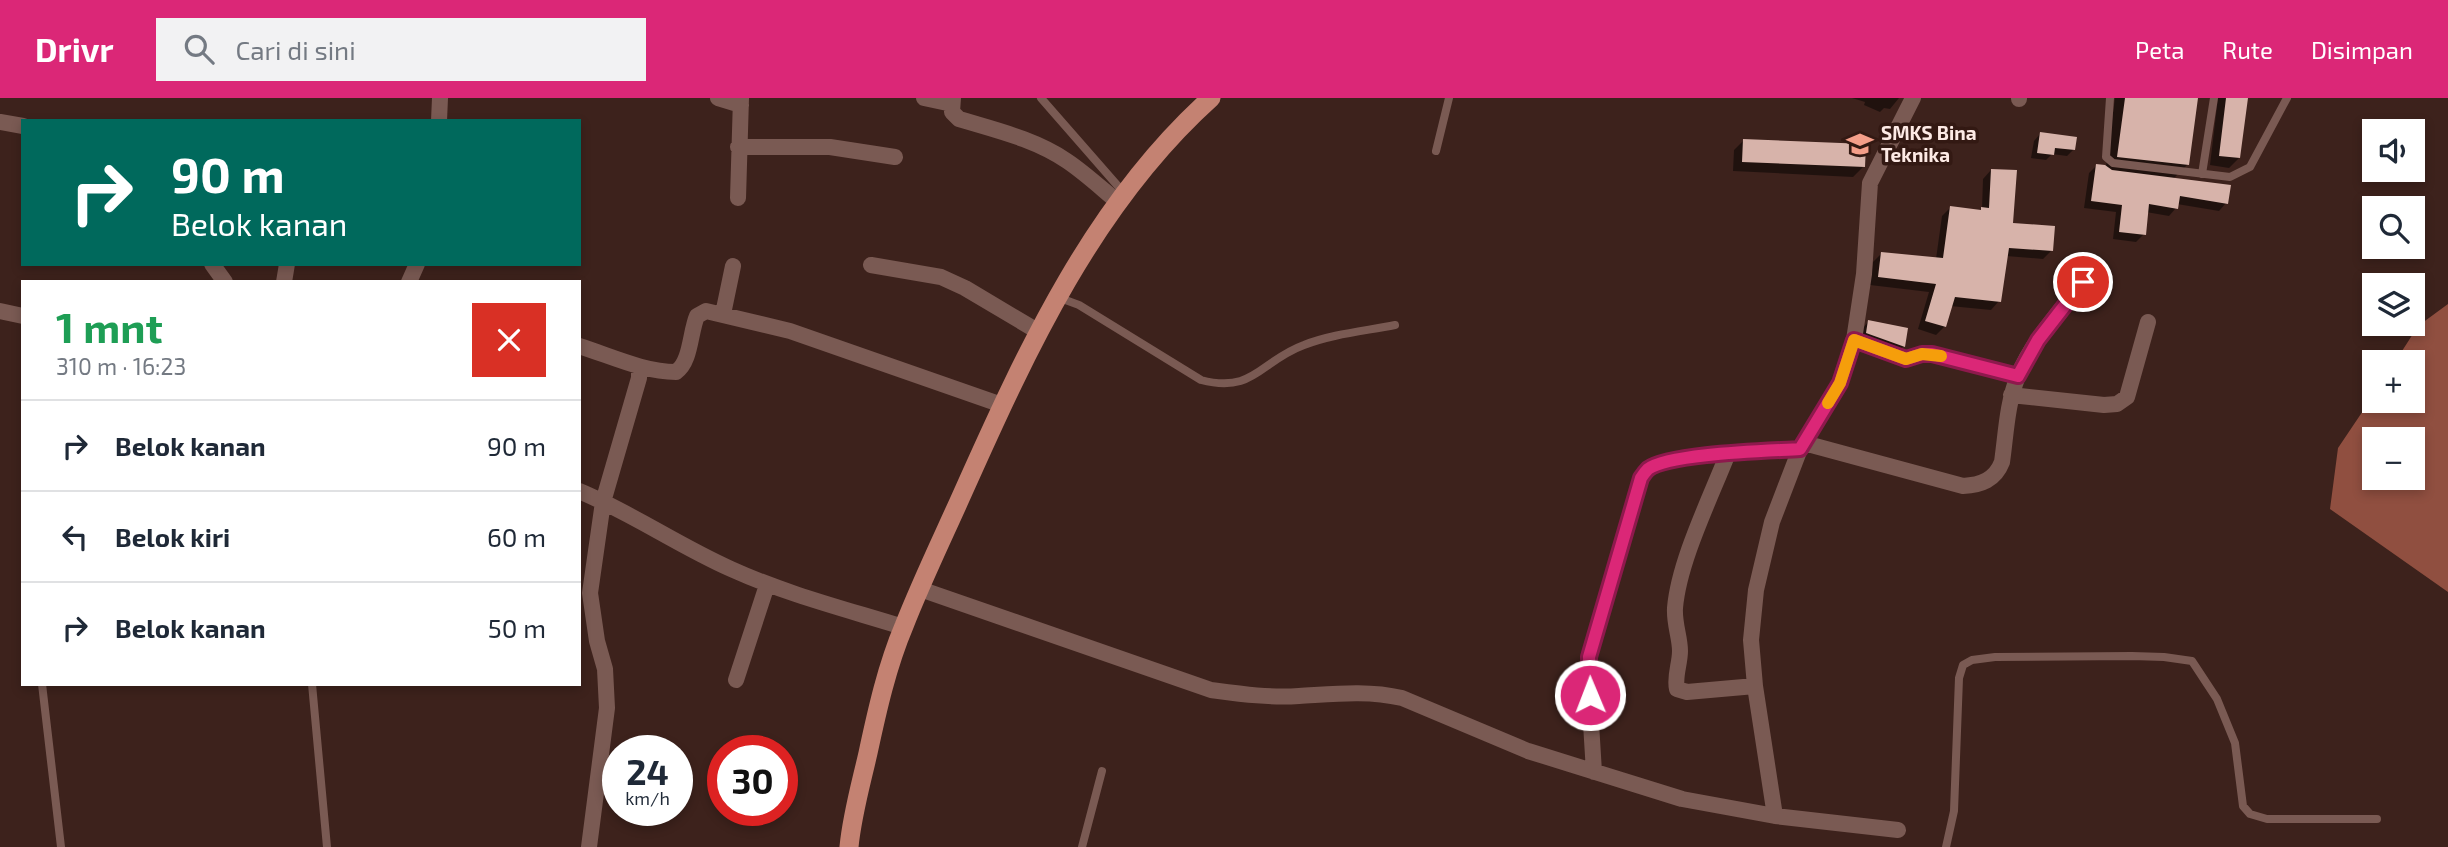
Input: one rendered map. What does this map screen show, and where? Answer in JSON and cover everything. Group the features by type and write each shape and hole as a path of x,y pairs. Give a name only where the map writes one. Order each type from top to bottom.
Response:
{"main road":[{"path":"849,847 874,726 903,627 1002,405 1057,296 1087,247 1122,198 1184,123 1212,98"}],"street":[{"path":"439,119 440,98"},
{"path":"718,98 741,102 738,198"},
{"path":"924,98 952,101 953,112 959,120 1023,139 1067,161 1122,198"},
{"path":"1775,816 1755,687 1751,640 1756,590 1773,522 1802,446 1840,383 1854,340 1864,274 1870,183 1913,98"},
{"path":"0,122 21,126"},
{"path":"738,147 830,147 895,157"},
{"path":"871,265 941,277 1039,332"},
{"path":"723,314 733,266"},
{"path":"1594,772 1589,657 1641,478 1648,469 1675,460 1802,446 1963,486 1978,485 1998,471 2011,396 2018,376 2038,340 2083,282"},
{"path":"0,311 21,316"},
{"path":"581,347 632,362 639,368 678,371 683,366 691,329 698,314 706,311 790,331 1002,405"},
{"path":"2011,396 2104,405 2123,400 2128,393 2148,322"},
{"path":"1854,340 1906,359 1932,354 2018,376"},
{"path":"589,847 607,708 605,669 597,640 590,593 603,502 639,378 639,368"},
{"path":"1728,453 1680,583 1675,605 1680,650 1675,682 1677,689 1687,692 1755,687"},
{"path":"581,492 767,585 903,627"},
{"path":"736,680 767,585"},
{"path":"920,589 1211,690 1262,697 1337,692 1388,695 1402,698 1528,751 1682,799 1775,816 1898,830"}],"lane":[{"path":"1041,98 1122,198"},
{"path":"1436,151 1449,98"},
{"path":"2109,98 2105,157 2113,163 2230,177 2249,167 2287,98"},
{"path":"2202,174 2214,98"},
{"path":"1057,296 1079,306 1201,380 1220,385 1250,379 1285,352 1306,344 1395,326"},
{"path":"1946,847 1954,811 1959,678 1963,666 1972,660 1995,657 2132,656 2180,658 2192,662 2217,699 2235,743 2243,806 2250,814 2267,819 2377,819"},
{"path":"43,686 61,847"},
{"path":"312,686 327,847"},
{"path":"1082,847 1102,771"}],"shaded area":[{"path":"2448,304 2448,592 2330,509 2338,448 2362,412 2425,413 2425,350 2403,350 2412,336 2425,336 2425,321"}],"building":[{"path":"2125,98 2198,98 2189,165 2117,157"},
{"path":"2226,98 2248,98 2240,158 2219,156"},
{"path":"2040,132 2077,137 2075,150 2055,148 2054,155 2037,153"},
{"path":"1743,139 1866,144 1865,167 1742,162"},
{"path":"2096,164 2105,165 2112,170 2231,185 2228,204 2180,196 2178,209 2149,204 2146,235 2119,232 2122,205 2091,201"},
{"path":"1991,169 2017,170 2013,223 2055,226 2053,251 2009,248 2001,302 1955,297 1946,327 1925,321 1936,284 1878,277 1881,252 1943,258 1950,206 1981,210 1981,207 1989,208"},
{"path":"1868,320 1908,328 1905,347 1866,333"}],"slow traffic":[{"path":"1828,403 1840,383 1854,340 1906,359 1922,354 1941,356"}],"place":[{"name":"SMKS Bina Teknika","path":"1860,144"}],"route":[{"path":"1590,695 1589,657 1641,478 1648,469 1675,460 1800,449 1840,383 1854,340 1892,356 1906,359 1932,354 2018,376 2038,340 2083,282"}]}
